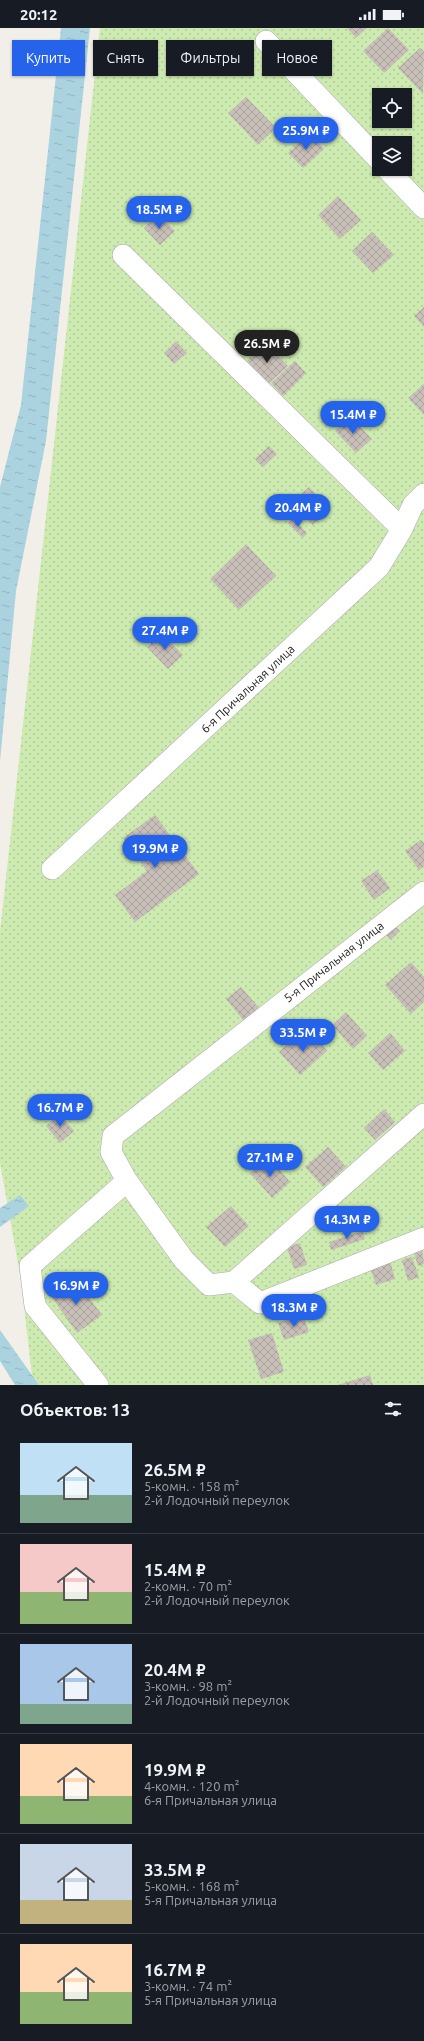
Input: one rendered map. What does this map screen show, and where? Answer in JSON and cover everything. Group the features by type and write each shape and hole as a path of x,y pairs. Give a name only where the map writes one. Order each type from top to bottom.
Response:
{"street":[{"path":"299,76 372,153"},
{"path":"394,176 424,208"},
{"path":"123,255 402,529"},
{"name":"6-я Причальная улица","path":"52,869 379,567 402,529 413,505 424,494"},
{"name":"5-я Причальная улица","path":"127,1181 111,1152 113,1136 424,892"},
{"path":"98,1385 35,1306 30,1266 127,1181 184,1260 209,1285 234,1282 424,1114"},
{"path":"234,1282 260,1303 424,1238"}],"green space":[{"path":"100,28 424,28 424,1385 33,1385 21,1280 0,1163 0,932 95,76 158,76 158,40 99,40"}],"water":[{"path":"61,28 90,28 85,75 85,40 60,40"},
{"path":"56,76 85,76 46,441 16,591 0,761 0,487 21,405"},
{"path":"20,1195 29,1206 0,1227 0,1208"},
{"path":"0,1330 39,1385 15,1385 0,1361"}],"building":[{"path":"347,28 367,28 356,38"},
{"path":"388,28 409,50 384,73 363,51"},
{"path":"420,48 424,52 423,94 398,68"},
{"path":"246,97 276,128 258,145 228,113"},
{"path":"309,133 324,149 303,168 288,153"},
{"path":"338,196 361,220 340,239 318,215"},
{"path":"158,214 175,231 160,245 144,228"},
{"path":"372,232 394,255 373,273 352,251"},
{"path":"424,307 424,327 414,316"},
{"path":"176,341 187,353 174,364 164,353"},
{"path":"266,343 288,366 268,384 247,361"},
{"path":"295,361 306,373 283,396 271,383"},
{"path":"424,384 424,415 408,398"},
{"path":"350,417 372,439 356,453 335,431"},
{"path":"269,446 277,454 263,467 255,459"},
{"path":"309,487 330,509 313,525 292,502"},
{"path":"293,518 307,533 303,538 288,523"},
{"path":"246,544 276,576 239,610 210,579"},
{"path":"162,633 183,655 168,669 147,647"},
{"path":"155,815 199,874 135,922 115,895 147,871 123,838"},
{"path":"421,840 424,843 424,867 419,870 405,851"},
{"path":"377,870 390,888 374,900 361,881"},
{"path":"393,924 400,931 391,940 384,932"},
{"path":"411,962 424,977 424,1002 411,1014 385,985"},
{"path":"241,987 259,1008 244,1021 226,999"},
{"path":"346,1012 367,1036 353,1049 332,1025"},
{"path":"390,1033 405,1051 383,1070 368,1053"},
{"path":"299,1034 305,1041 313,1034 327,1051 300,1075 279,1052"},
{"path":"384,1109 395,1122 375,1140 364,1128"},
{"path":"60,1114 74,1131 60,1143 46,1126"},
{"path":"328,1147 346,1167 323,1187 305,1167"},
{"path":"268,1157 290,1182 272,1198 250,1173"},
{"path":"231,1206 249,1226 225,1247 206,1227"},
{"path":"363,1231 365,1239 331,1250 329,1242"},
{"path":"300,1243 307,1265 294,1269 287,1247"},
{"path":"422,1247 424,1264 418,1266 413,1249"},
{"path":"412,1257 419,1277 408,1281 402,1260"},
{"path":"390,1261 395,1279 376,1285 370,1267"},
{"path":"75,1279 102,1315 77,1333 51,1296"},
{"path":"303,1315 309,1332 284,1340 278,1323"},
{"path":"272,1333 284,1372 261,1379 248,1340"},
{"path":"370,1375 373,1385 338,1385"}]}
